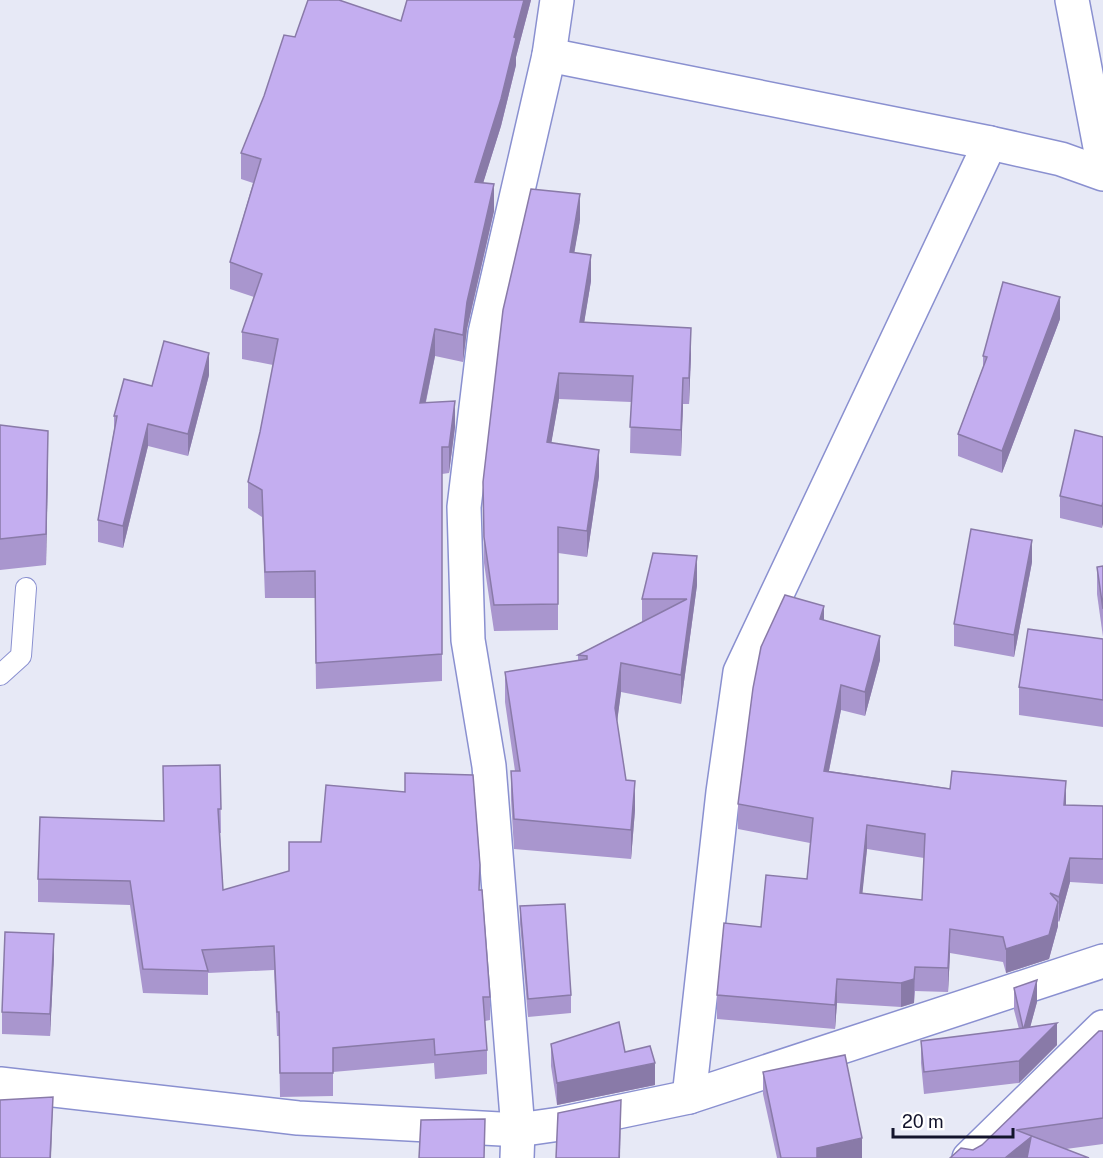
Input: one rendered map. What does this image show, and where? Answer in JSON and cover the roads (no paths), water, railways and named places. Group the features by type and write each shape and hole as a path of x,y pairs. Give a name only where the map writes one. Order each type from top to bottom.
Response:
{"street":[{"path":"518,1144 489,766 468,640 464,507 485,333 549,55 557,0"},
{"path":"1072,0 1103,163"},
{"path":"549,55 990,143 1061,159 1103,174"},
{"path":"689,1097 723,792 740,672 990,143"},
{"path":"0,1084 518,1144 560,1124 689,1097 1103,961"},
{"path":"969,1158 1103,1027"}],"lane":[{"path":"0,675 21,656 26,588"}]}
